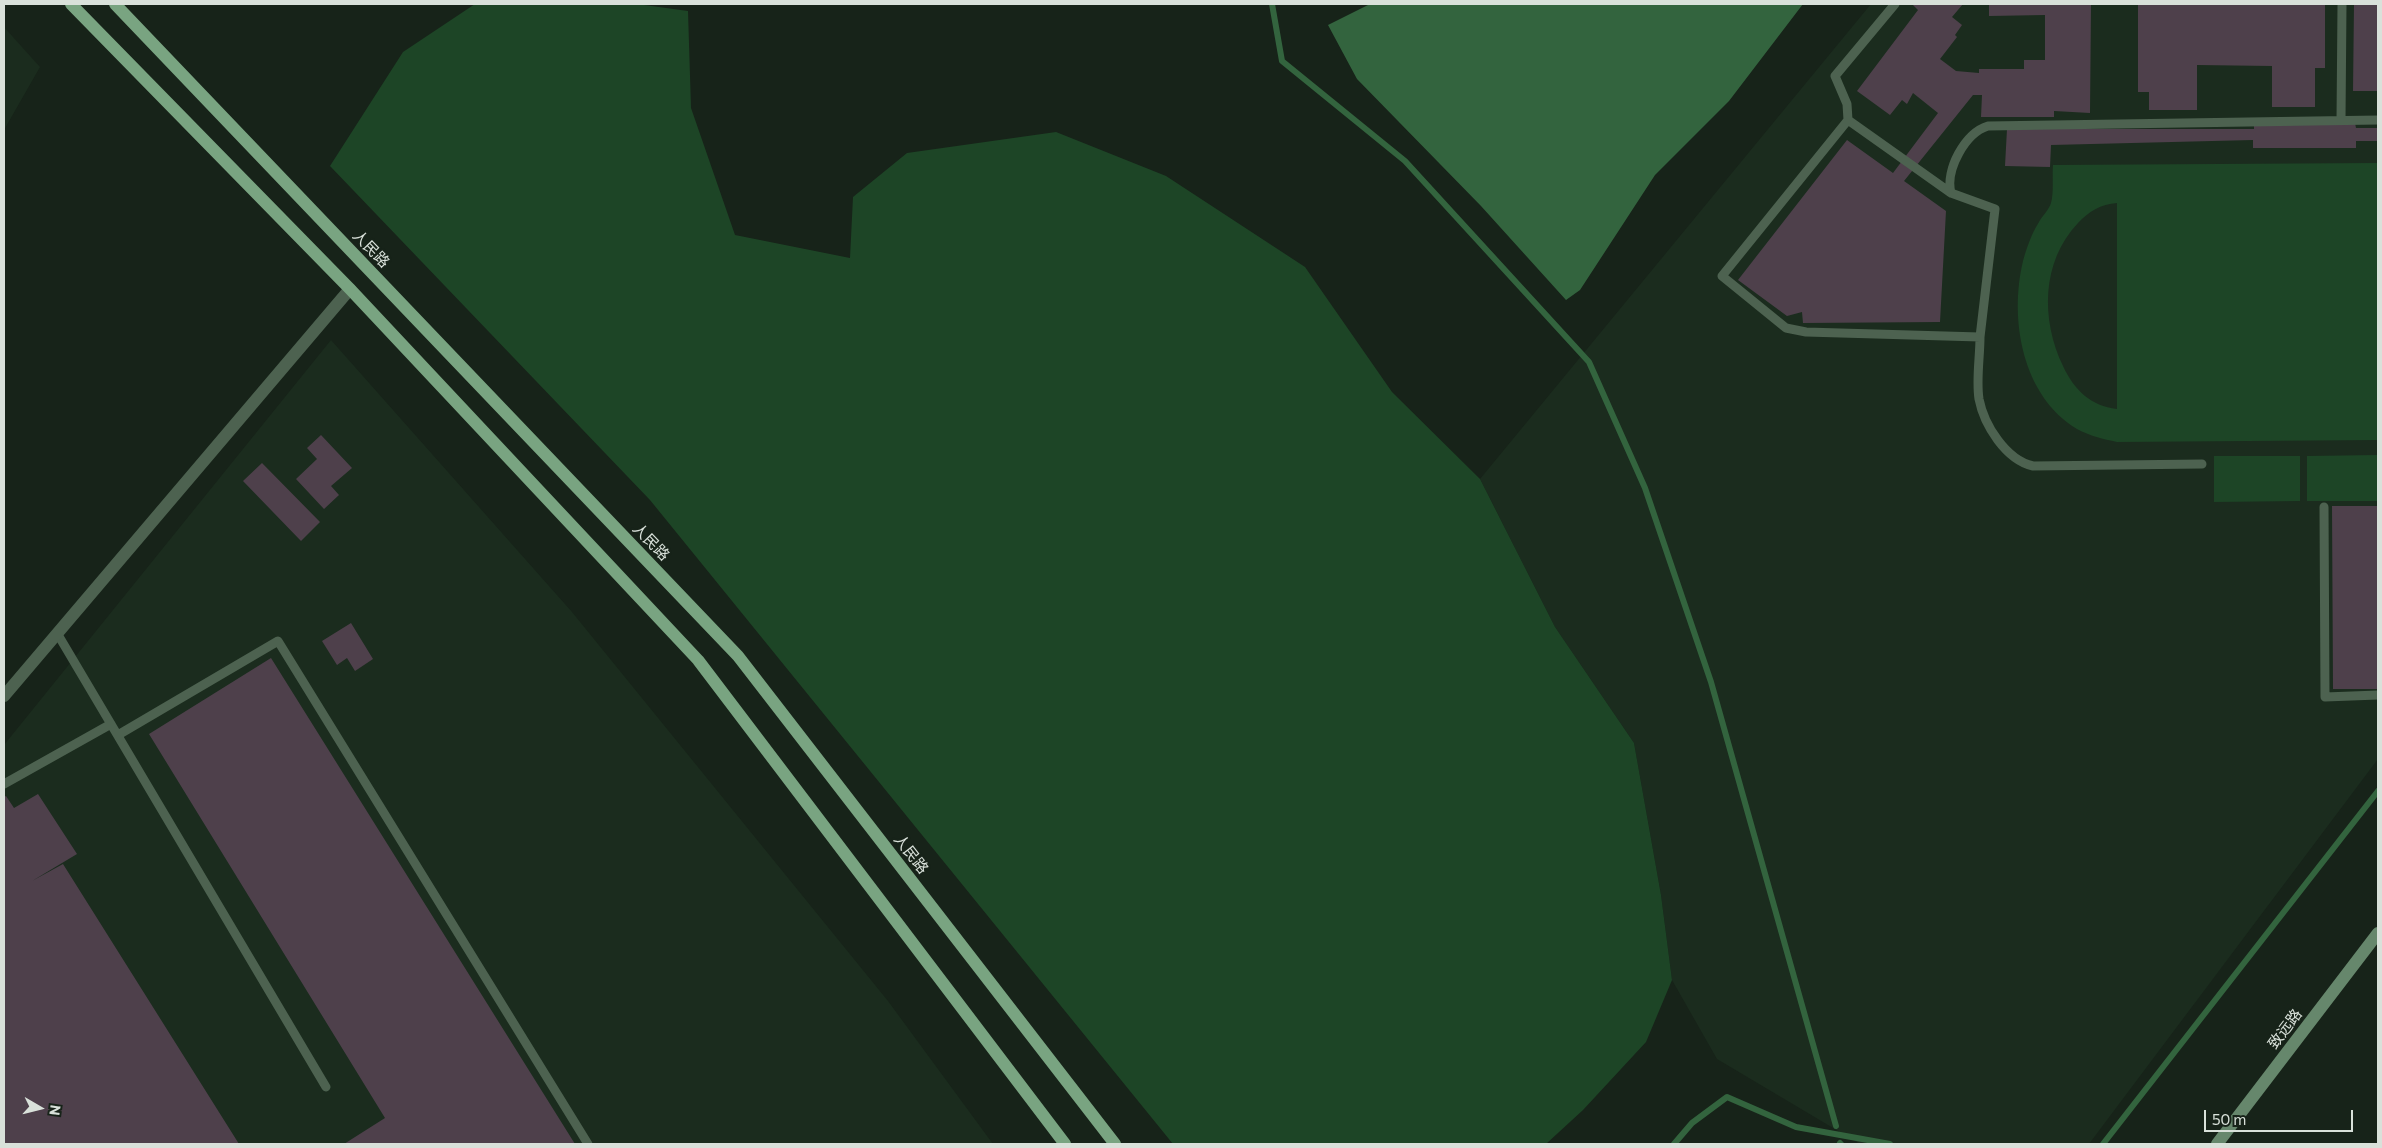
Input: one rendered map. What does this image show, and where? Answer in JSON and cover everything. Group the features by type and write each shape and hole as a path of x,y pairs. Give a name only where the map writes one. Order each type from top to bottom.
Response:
{"main road":[{"path":"71,4 350,289 698,660 1065,1144"},
{"name":"人民路","path":"115,4 738,656 1115,1144"},
{"name":"致远路","path":"2217,1144 2378,933"}],"street":[{"path":"4,696 350,289"}],"lane":[{"path":"1895,4 1836,76 1846,104 1848,120 1722,276 1786,328 1806,332 1980,337"},
{"path":"2341,120 2342,4"},
{"path":"1848,120 1952,193 1995,209 1980,337 1978,393 1981,405 1997,437 2008,451 2020,462 2033,466 2202,464"},
{"path":"1952,193 1950,188 1952,170 1963,148 1977,132 1992,124 2378,120"},
{"path":"2324,507 2325,697 2378,695"},
{"path":"58,633 326,1087"},
{"path":"118,735 278,641 588,1144"},
{"path":"4,784 111,724"}],"shaded area":[{"path":"475,4 637,4 688,11 691,108 735,235 850,258 853,197 907,153 1056,132 1166,176 1305,267 1392,392 1480,479 1555,627 1634,743 1661,895 1672,980 1646,1042 1583,1110 1546,1144 1173,1144 650,500 330,166 403,52"},
{"path":"1370,4 1803,4 1729,101 1655,175 1580,290 1566,300 1481,206 1357,79 1328,25"},
{"path":"1871,4 2378,4 2378,759 2089,1144 1860,1144 1717,1059 1672,980 1661,895 1634,743 1555,627 1480,479"},
{"path":"4,27 40,67 4,130"},
{"path":"2378,163 2378,440 2117,442 2077,429 2058,415 2043,397 2032,377 2019,331 2018,307 2019,284 2026,251 2040,220 2051,203 2053,165","holes":["2117,203 2117,409 2091,400 2078,389 2067,375 2056,348 2048,311 2051,273 2057,255 2066,238 2086,215 2100,207"]},
{"path":"331,340 572,612 888,1001 993,1144 4,1144 4,745"},
{"path":"2378,455 2378,501 2307,501 2307,456"},
{"path":"2214,456 2300,456 2300,501 2214,502"}],"building":[{"path":"1912,4 1963,4 1952,17 1962,25 1955,35 1957,37 1940,59 1956,71 1979,73 1979,69 2024,69 2024,60 2045,60 2045,15 1989,16 1989,4 2091,4 2090,113 2054,111 2054,117 1981,117 1982,95 1973,95 1904,181 1946,211 1940,322 1803,323 1802,312 1787,316 1738,280 1847,140 1893,173 1938,113 1913,93 1907,104 1902,100 1890,115 1857,91 1918,10"},
{"path":"2138,4 2325,4 2325,68 2315,68 2315,107 2272,107 2272,66 2197,65 2197,110 2149,110 2149,92 2138,92"},
{"path":"2354,4 2378,4 2378,91 2353,91"},
{"path":"2254,123 2355,123 2356,128 2378,128 2378,141 2356,141 2356,148 2253,148 2253,140 2051,145 2050,167 2005,166 2007,129 2254,129"},
{"path":"321,435 352,468 331,486 339,495 324,509 296,479 317,459 307,448"},
{"path":"262,463 320,522 301,541 243,481"},
{"path":"2332,506 2378,506 2378,689 2333,689"},
{"path":"351,623 373,659 355,671 347,658 337,665 322,641"},
{"path":"271,658 575,1144 344,1144 385,1118 149,734"},
{"path":"38,794 77,854 32,881 63,864 239,1144 4,1144 4,797 6,796 14,808"}],"waterway":[{"path":"1272,4 1282,61 1405,161 1589,362 1645,488 1711,682 1836,1126"},
{"path":"2103,1144 2378,791"},
{"path":"1674,1144 1692,1123 1727,1097 1796,1127 1890,1144"}]}
